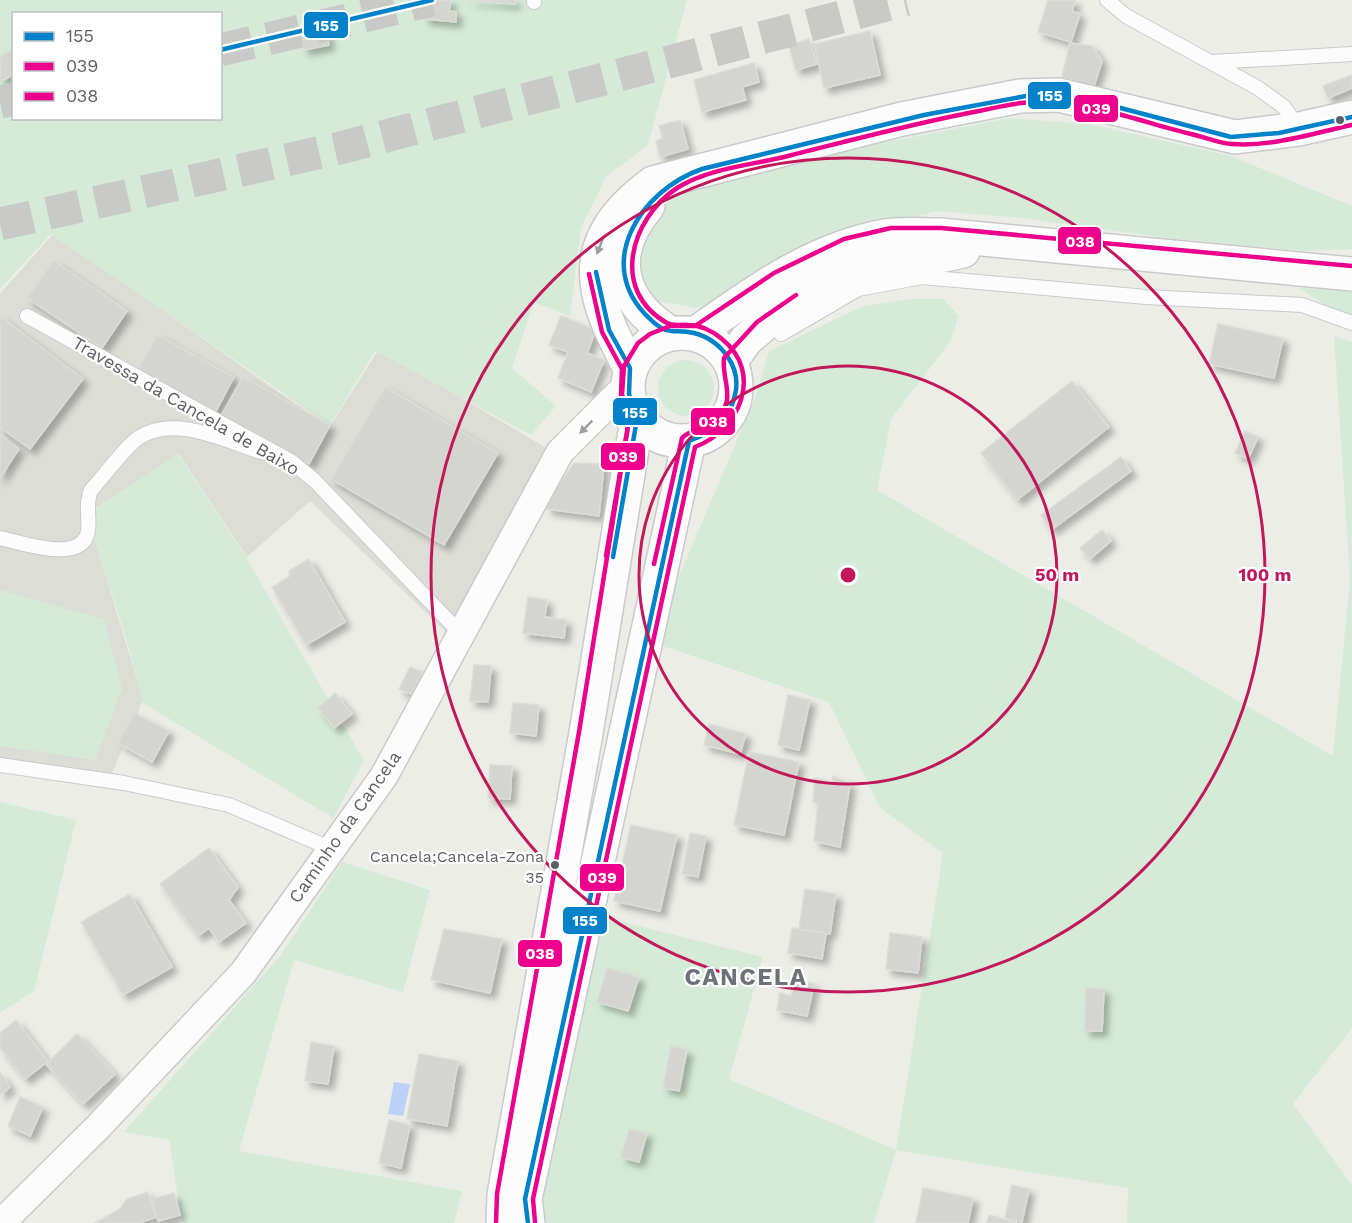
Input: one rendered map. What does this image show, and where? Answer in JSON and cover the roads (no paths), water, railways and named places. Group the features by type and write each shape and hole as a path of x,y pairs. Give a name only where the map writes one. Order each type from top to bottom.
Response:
{"main road":[{"path":"689,174 658,194 641,214 630,232 623,253 622,275 630,293 649,320 720,347 731,361 736,379 736,397 730,414 718,428 703,438 689,441 667,440 650,432 637,419 629,403 629,377 609,330 596,281 595,261 599,245 628,201 653,183 902,118 1020,96 1059,95 1235,137 1299,129 1352,117"},
{"path":"629,377 640,352 653,341 682,334 832,249 887,236 940,235 1000,243 1352,274"},
{"path":"731,361 746,340 769,320 837,278 1000,243"},
{"path":"503,1223 504,1195 584,744 637,419"},
{"path":"528,1223 525,1199 689,441"}],"street":[{"name":"Caminho da Cancela","path":"1,1223 98,1127 243,972 384,776 560,452 629,377"}],"lane":[{"path":"1107,0 1126,16 1212,62 1284,107 1299,129"},
{"path":"1212,62 1352,54"},
{"path":"769,320 781,334 858,289 922,277 1146,297 1302,305 1352,323"},
{"name":"Travessa da Cancela de Baixo","path":"27,316 292,462 315,481 462,635"},
{"path":"0,538 62,551 76,545 86,537 88,532 88,498 92,490 139,438 165,428 188,430 292,462"},
{"path":"0,765 124,783 229,805 332,849"}],"water":[{"path":"394,1082 410,1084 403,1116 388,1114"}],"tunnel":[{"path":"222,50 432,0"},
{"path":"0,224 340,148 906,0"},
{"path":"0,102 12,99"}],"place":[{"name":"Cancela;Cancela-Zona 35","path":"555,865"}],"district":[{"name":"CANCELA","path":"746,977"}]}
